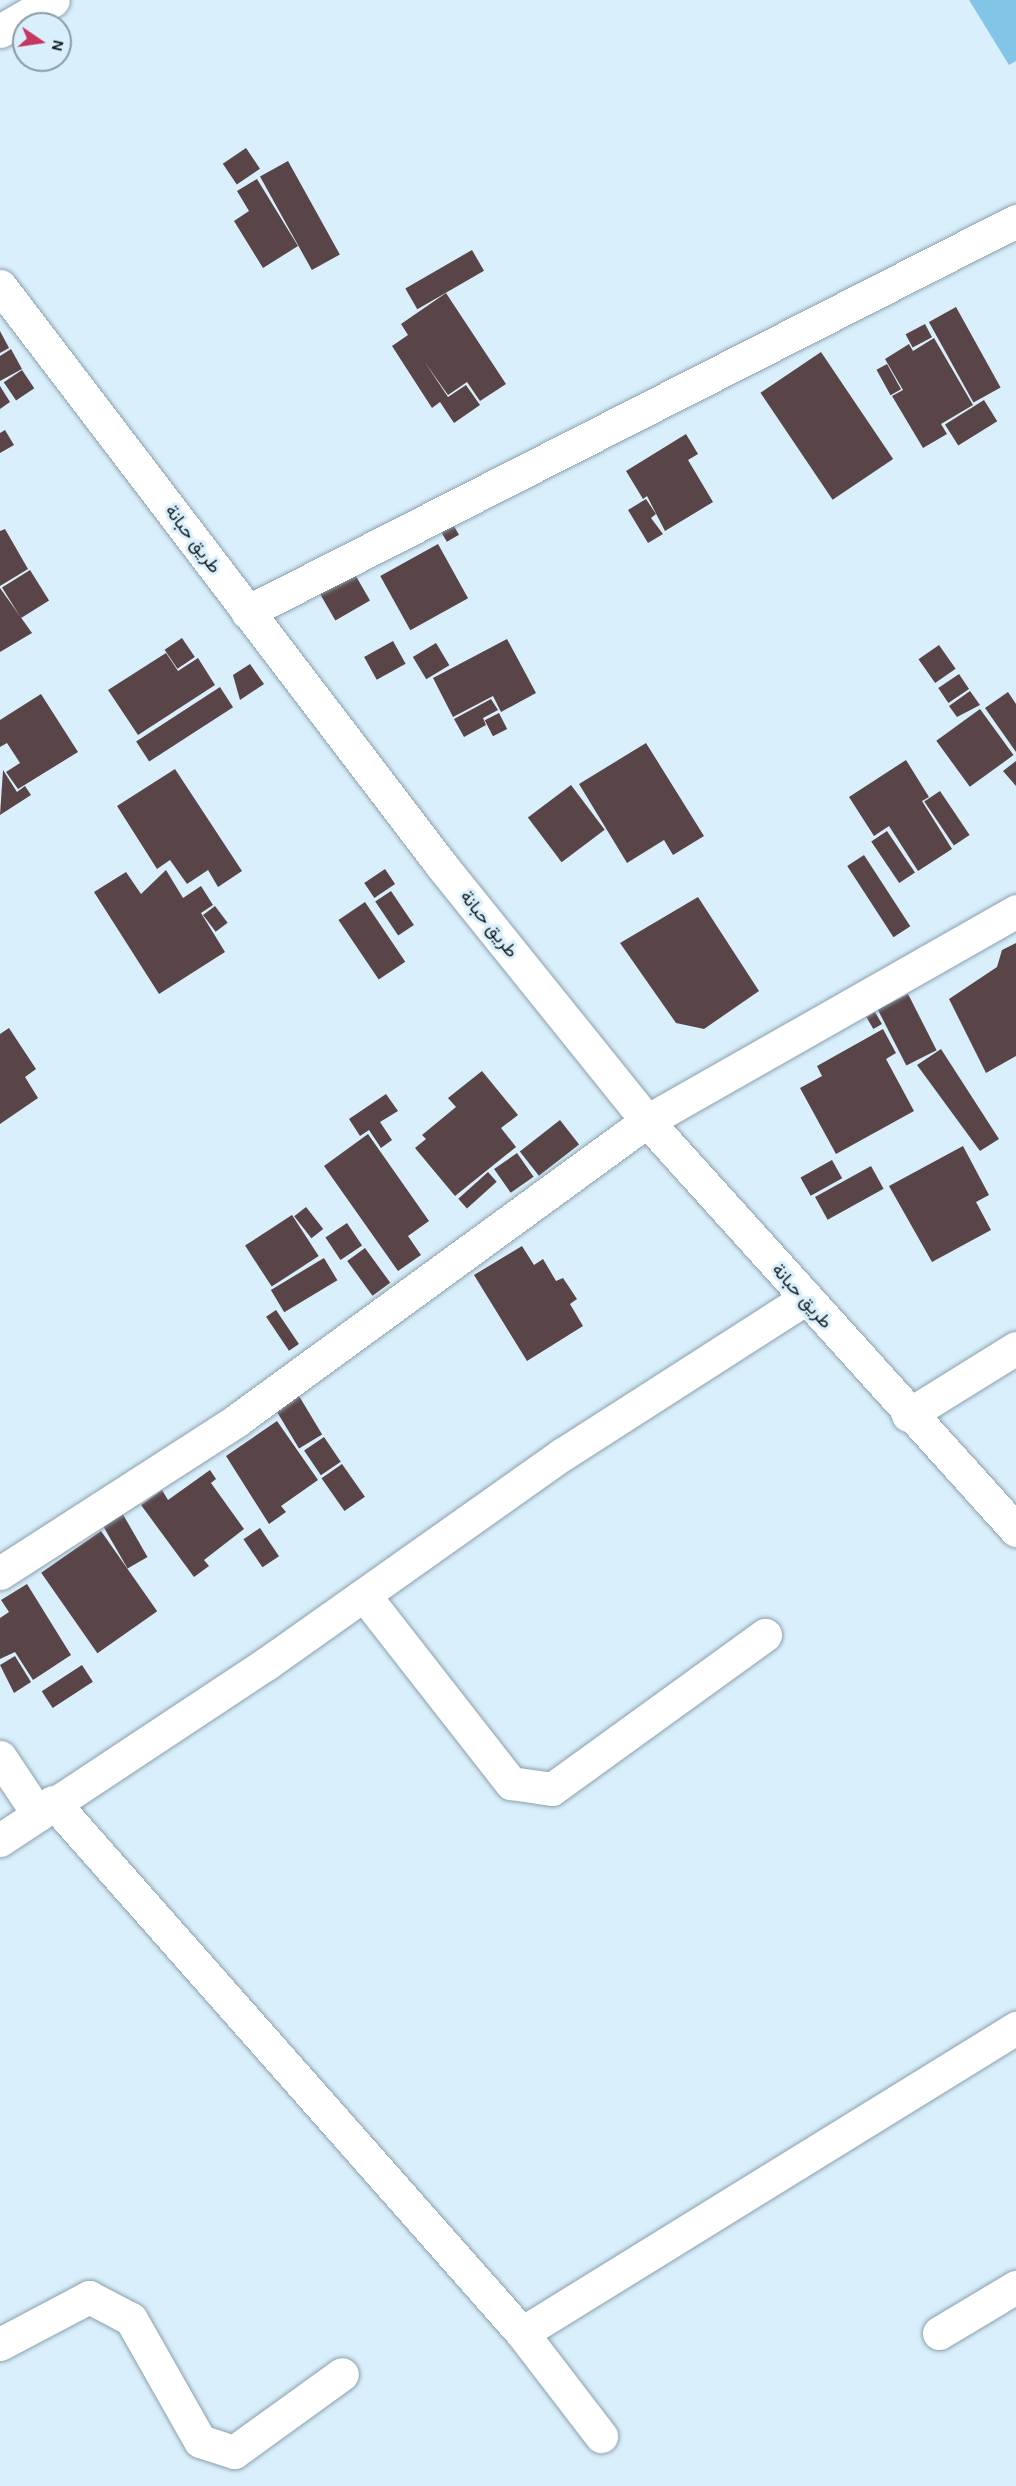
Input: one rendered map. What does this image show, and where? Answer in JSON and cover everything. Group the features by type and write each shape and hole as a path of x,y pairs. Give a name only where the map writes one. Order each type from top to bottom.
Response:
{"street":[{"path":"0,31 53,0"},
{"path":"247,612 1016,221"},
{"name":"طريق حبانة","path":"0,286 247,612 647,1121 908,1415 1016,1530"},
{"path":"0,1573 237,1420 647,1121 1016,911"},
{"path":"0,1840 364,1595 564,1454 804,1299"},
{"path":"908,1415 1016,1348"},
{"path":"364,1595 512,1783 552,1789 765,1635"},
{"path":"0,1757 522,2333 601,2436"},
{"path":"522,2333 1016,2028"},
{"path":"939,2333 1016,2287"},
{"path":"0,2344 89,2297 131,2319 200,2441 234,2452 342,2374"}],"shaded area":[{"path":"969,0 1016,0 1016,61 1009,65"}],"building":[{"path":"246,148 260,169 237,184 223,164"},
{"path":"288,161 340,255 312,270 260,177"},
{"path":"257,179 298,246 263,268 234,221 249,211 237,191"},
{"path":"472,250 484,271 417,309 405,288"},
{"path":"446,293 506,384 480,401 467,382 448,395 424,361 448,397 466,385 480,405 454,423 440,402 432,408 392,346 408,335 401,324"},
{"path":"956,307 1001,387 973,402 929,322"},
{"path":"925,324 932,337 913,348 906,334"},
{"path":"0,331 9,348 0,353"},
{"path":"934,338 973,405 941,424 947,434 923,448 892,396 903,390 885,359 909,344 913,351"},
{"path":"11,349 22,369 0,381 0,356"},
{"path":"821,352 893,459 833,500 760,393"},
{"path":"887,364 901,389 891,395 877,370"},
{"path":"22,370 34,388 16,401 4,382"},
{"path":"0,386 10,402 0,409"},
{"path":"984,400 997,421 958,446 945,424"},
{"path":"5,430 14,445 0,453 0,433"},
{"path":"686,434 698,454 688,460 713,502 665,531 647,496 643,499 626,471"},
{"path":"646,499 656,514 651,518 663,534 648,543 628,510"},
{"path":"451,521 459,535 447,542 439,528"},
{"path":"5,529 28,569 0,586 0,531"},
{"path":"438,544 468,598 410,630 380,576"},
{"path":"30,570 49,601 21,618 2,587"},
{"path":"353,571 370,600 335,620 318,591"},
{"path":"0,588 32,633 0,652"},
{"path":"182,638 195,657 177,669 165,650"},
{"path":"507,639 536,693 501,712 493,696 453,717 433,678"},
{"path":"393,641 406,664 377,680 364,657"},
{"path":"436,643 449,665 426,679 413,657"},
{"path":"939,645 956,669 935,683 919,659"},
{"path":"166,653 178,671 198,658 215,685 138,735 108,690"},
{"path":"250,664 264,684 240,700 233,675"},
{"path":"959,674 969,689 948,703 938,688"},
{"path":"220,687 233,707 149,762 136,741"},
{"path":"970,691 980,705 957,717 949,706"},
{"path":"1008,692 1016,704 1016,752 985,708"},
{"path":"41,694 78,752 18,789 6,772 20,763 7,743 0,747 0,720"},
{"path":"491,699 498,710 483,718 486,725 464,737 454,719"},
{"path":"980,709 1014,755 970,787 936,741"},
{"path":"499,713 507,729 493,736 485,720"},
{"path":"646,743 704,836 673,855 664,840 627,863 579,784"},
{"path":"906,760 929,797 922,801 952,849 918,871 889,826 874,836 849,797"},
{"path":"1016,761 1016,786 1003,771"},
{"path":"175,769 242,871 218,887 208,870 187,884 170,860 157,869 117,806"},
{"path":"3,770 17,792 25,786 31,795 0,815"},
{"path":"571,785 605,830 562,862 528,817"},
{"path":"940,791 970,835 954,846 924,802"},
{"path":"887,831 915,872 899,883 871,842"},
{"path":"864,855 910,926 894,937 847,866"},
{"path":"385,869 395,884 374,898 364,883"},
{"path":"166,870 183,898 201,886 213,905 201,913 225,952 159,994 94,892 126,872 141,894"},
{"path":"391,891 414,925 398,936 375,902"},
{"path":"698,897 759,991 704,1029 676,1023 620,943"},
{"path":"365,902 405,962 379,980 338,920"},
{"path":"215,906 228,923 216,932 203,915"},
{"path":"1016,943 1016,1056 986,1073 949,999 997,967 1002,950"},
{"path":"908,994 937,1050 906,1066 878,1009"},
{"path":"875,1012 882,1024 873,1029 866,1017"},
{"path":"9,1028 36,1069 25,1077 38,1098 0,1124 0,1034"},
{"path":"883,1029 896,1053 886,1059 914,1111 836,1154 800,1088 822,1076 817,1066"},
{"path":"941,1049 999,1139 980,1151 917,1065"},
{"path":"482,1071 518,1115 501,1128 516,1147 455,1196 415,1148 426,1139 422,1135 456,1107 448,1098"},
{"path":"386,1094 398,1111 380,1122 392,1140 381,1148 369,1130 360,1136 349,1119"},
{"path":"560,1120 579,1144 539,1176 520,1151"},
{"path":"368,1134 429,1221 408,1236 421,1255 398,1271 324,1166"},
{"path":"963,1146 989,1195 976,1202 991,1230 932,1262 889,1186"},
{"path":"517,1153 534,1177 511,1193 494,1169"},
{"path":"832,1160 842,1178 811,1196 801,1177"},
{"path":"871,1166 884,1189 828,1220 815,1197"},
{"path":"488,1172 497,1182 467,1208 458,1199"},
{"path":"306,1207 323,1229 311,1238 294,1216"},
{"path":"292,1215 319,1256 272,1287 245,1245"},
{"path":"347,1223 362,1245 341,1260 325,1238"},
{"path":"522,1246 534,1265 543,1259 556,1281 563,1278 577,1299 570,1304 583,1326 527,1361 474,1275"},
{"path":"365,1248 390,1283 372,1296 347,1261"},
{"path":"324,1258 337,1280 284,1312 271,1290"},
{"path":"276,1310 299,1344 289,1351 266,1317"},
{"path":"299,1396 322,1435 299,1448 276,1410"},
{"path":"277,1421 318,1480 281,1506 286,1512 269,1524 226,1456"},
{"path":"324,1437 341,1462 321,1475 304,1450"},
{"path":"342,1464 365,1497 344,1511 322,1478"},
{"path":"210,1470 216,1479 211,1483 244,1529 204,1560 209,1566 194,1577 141,1505 162,1490 168,1500"},
{"path":"121,1511 148,1557 128,1568 101,1522"},
{"path":"260,1528 279,1556 262,1567 243,1539"},
{"path":"101,1531 157,1611 97,1653 41,1573"},
{"path":"27,1584 71,1655 33,1680 15,1652 0,1659 0,1618 9,1612 1,1600"},
{"path":"15,1656 31,1682 14,1693 0,1665"},
{"path":"82,1665 93,1682 53,1708 42,1691"}]}
